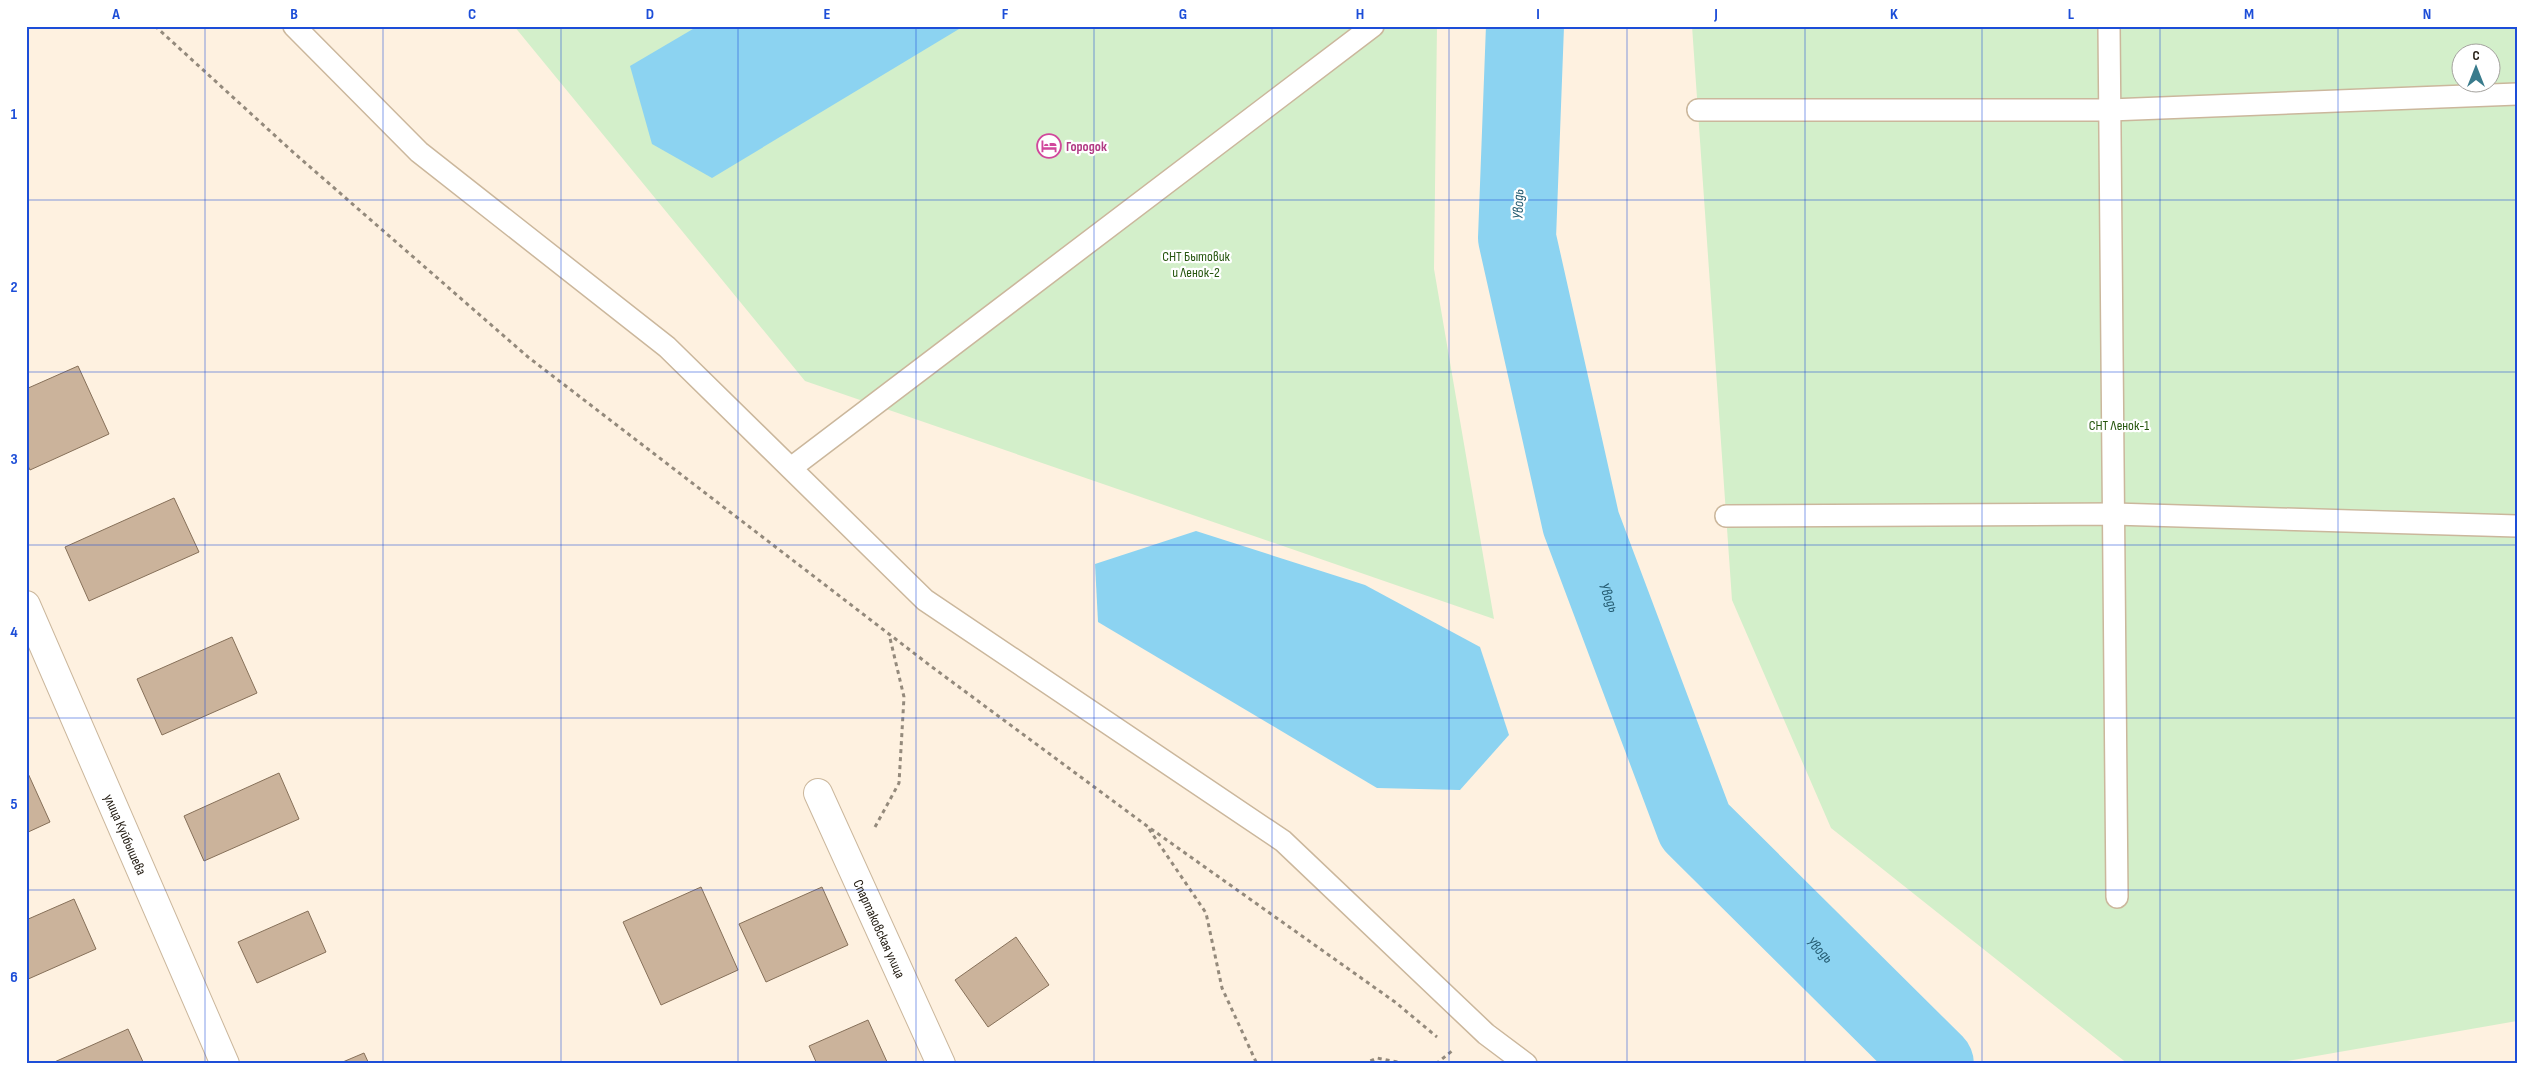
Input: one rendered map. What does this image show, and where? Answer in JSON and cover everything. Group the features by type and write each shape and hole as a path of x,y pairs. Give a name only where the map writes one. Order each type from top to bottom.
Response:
{"street":[{"name":"улица Куйбышева","path":"26,605 225,1064"},
{"name":"Спартаковская улица","path":"818,793 941,1064"}],"lane":[{"path":"294,26 419,152 667,347 925,600 1283,841 1486,1034 1526,1064"},
{"path":"791,468 1373,26"},
{"path":"2109,26 2117,897"},
{"path":"1698,110 2110,110 2517,94"},
{"path":"1726,516 2114,514 2517,526"}],"path":[{"path":"155,26 294,153 528,357 889,633 1147,826 1395,1002 1438,1038"},
{"path":"850,864 866,844 899,783 904,697 889,633"},
{"path":"1147,826 1206,913 1222,988 1257,1064"},
{"path":"1445,1044 1458,1055"},
{"path":"1436,1064 1453,1050"},
{"path":"1363,1064 1377,1058 1408,1064"}],"green space":[{"name":"СНТ Бытовик и Ленок-2","path":"514,26 1437,26 1434,269 1494,619 805,381"},
{"name":"СНТ Ленок-1","path":"1692,26 2517,26 2517,1021 2270,1064 2128,1064 1831,828 1732,600"}],"water":[{"path":"698,26 964,26 712,178 652,144 630,66"},
{"path":"1196,531 1365,585 1480,647 1509,735 1460,790 1377,788 1098,622 1095,564"}],"building":[{"path":"78,366 109,434 30,470 26,462 26,389"},
{"path":"174,498 199,552 89,601 65,547"},
{"path":"232,637 257,693 162,735 137,679"},
{"path":"26,769 50,822 26,833"},
{"path":"279,773 299,819 204,861 184,816"},
{"path":"701,887 738,970 661,1005 623,922"},
{"path":"822,887 848,945 766,982 739,924"},
{"path":"74,899 96,949 26,980 26,920"},
{"path":"308,911 326,952 257,983 238,942"},
{"path":"1016,937 1049,985 988,1027 955,980"},
{"path":"868,1020 888,1064 817,1064 809,1046"},
{"path":"128,1029 144,1064 50,1064"},
{"path":"364,1053 369,1064 338,1064"}],"waterway":[{"name":"Уводь","path":"1525,26 1517,238 1581,523 1695,826 1935,1064"}],"place":[{"name":"Городок","path":"1049,146"}]}
